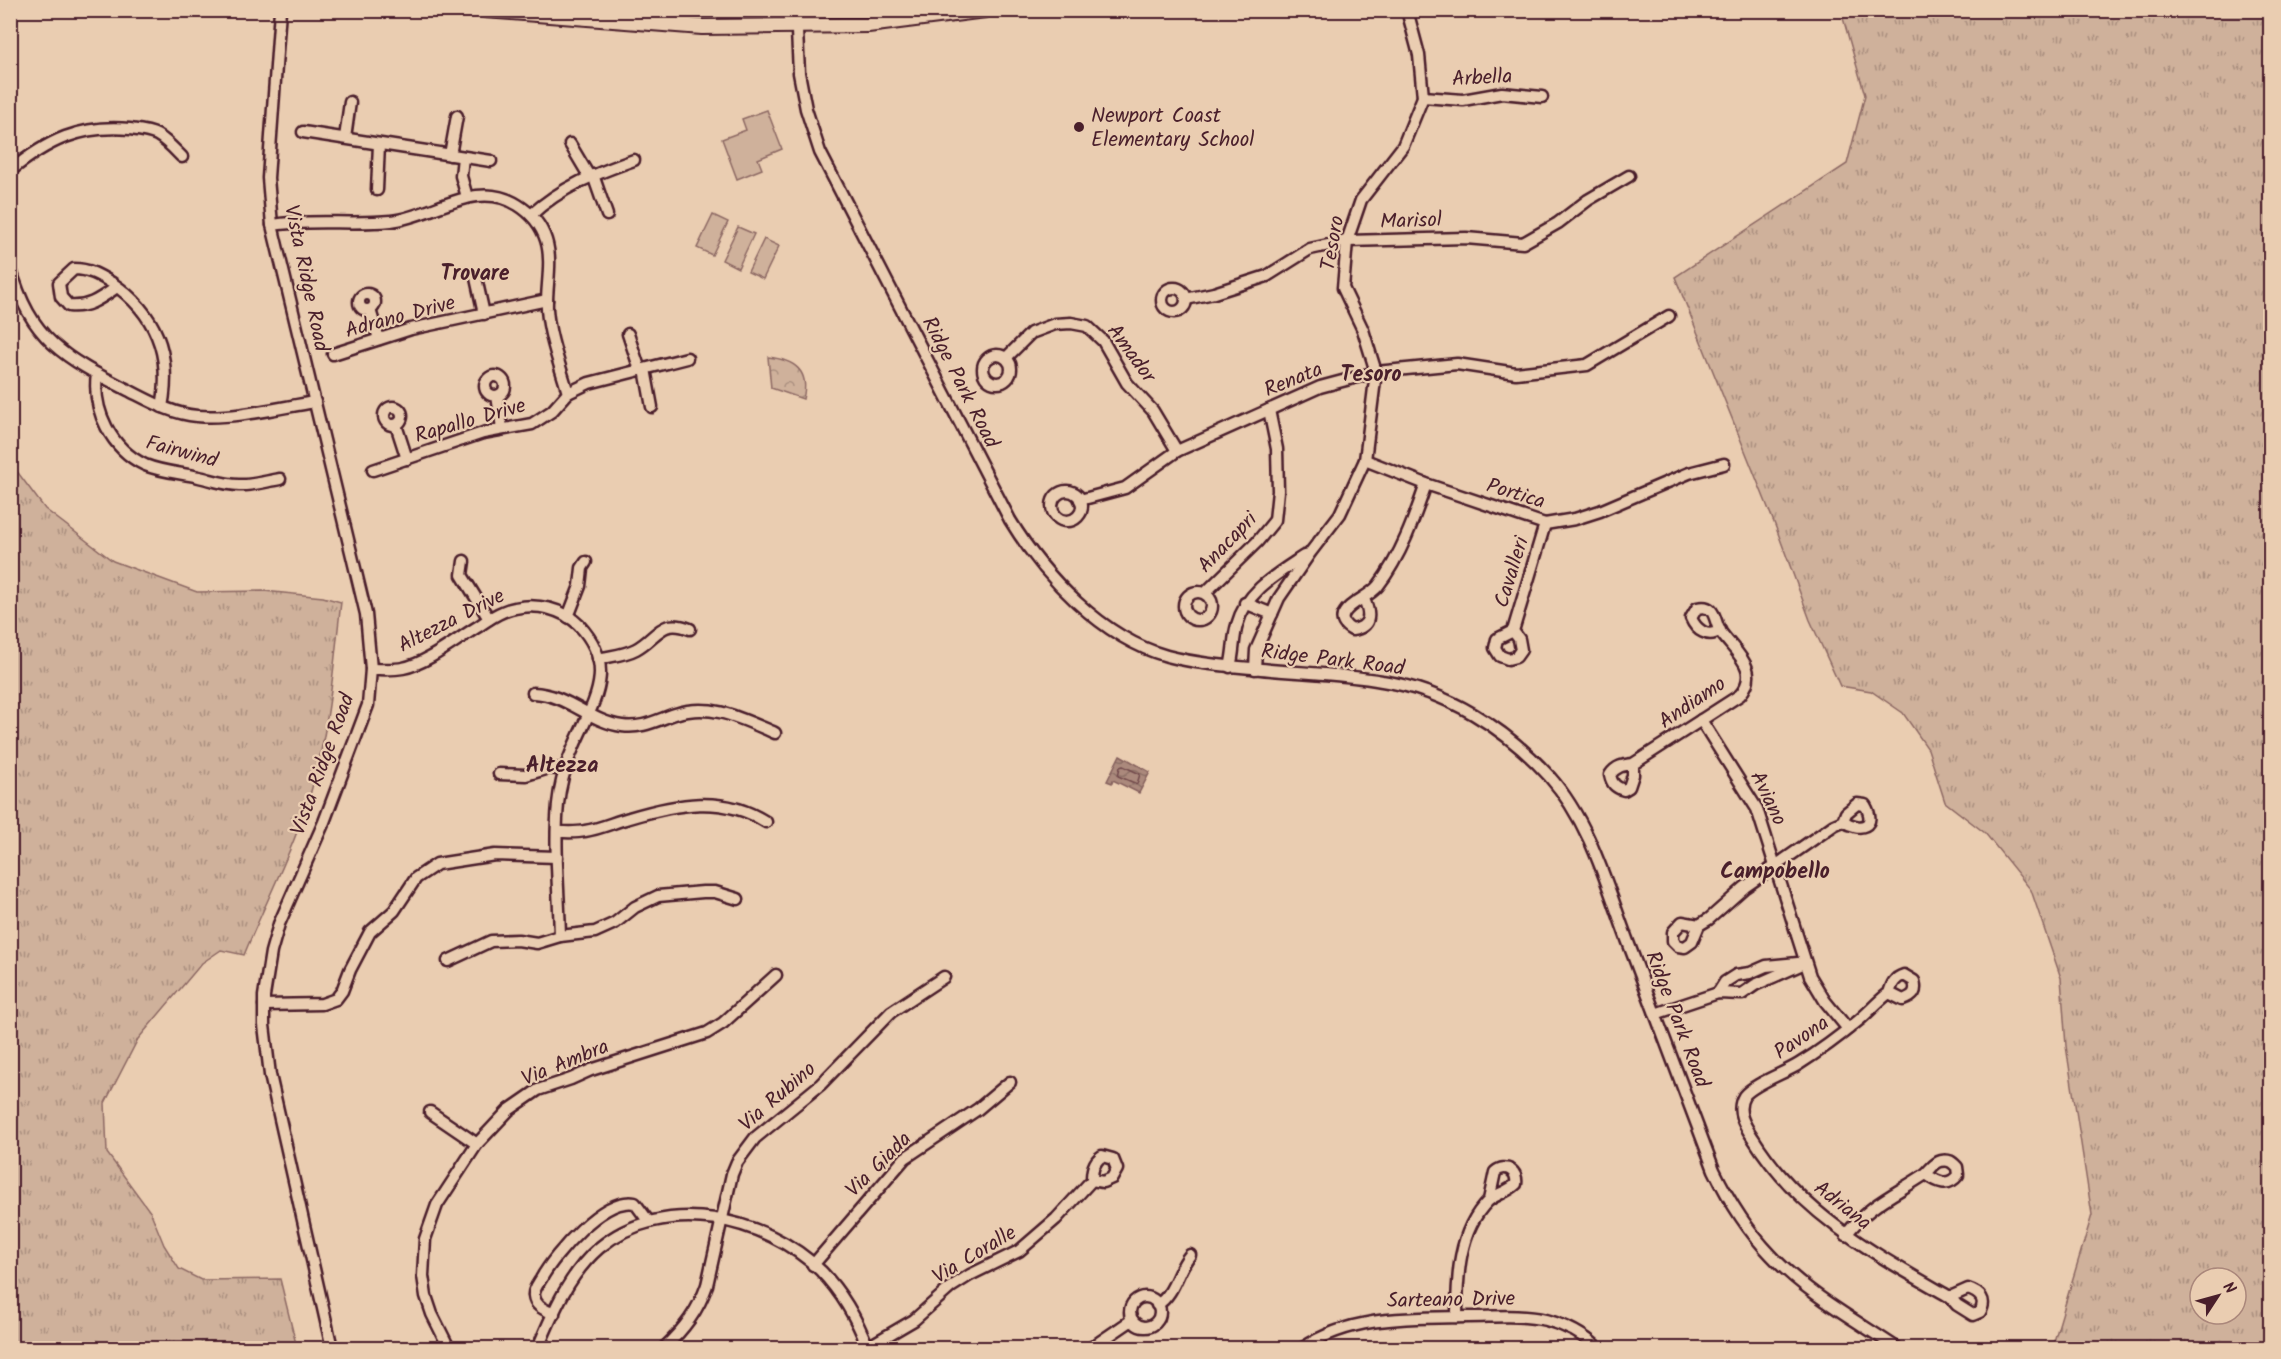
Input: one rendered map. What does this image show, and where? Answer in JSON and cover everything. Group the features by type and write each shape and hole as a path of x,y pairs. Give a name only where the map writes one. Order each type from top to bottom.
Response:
{"main road":[{"path":"485,10 702,27 868,25 985,10"}],"street":[{"name":"Vista Ridge Road","path":"280,10 269,158 272,225 366,614 371,669 368,705 324,822 279,924 271,952 264,1005 270,1075 332,1348"},
{"name":"Ridge Park Road","path":"796,10 799,73 806,109 820,152 1019,535 1046,570 1065,591 1125,637 1165,655 1230,667 1383,681 1415,689 1442,697 1470,712 1520,746 1551,778 1583,828 1595,854 1714,1170 1744,1222 1771,1255 1804,1285 1897,1348"},
{"name":"Tesoro","path":"1255,669 1256,650 1279,598 1340,514 1365,460 1376,372 1363,330 1344,288 1347,241 1361,200 1403,147 1423,97 1419,55 1407,10"},
{"name":"Arbella","path":"1423,97 1462,100 1502,93 1542,97"},
{"path":"345,138 350,102"},
{"path":"450,154 456,116"},
{"path":"10,171 28,156 53,141 74,133 103,128 139,130 157,135 182,157"},
{"path":"303,132 491,161"},
{"path":"377,190 379,144"},
{"path":"570,144 591,175 608,215"},
{"path":"463,157 461,176 467,197"},
{"path":"531,215 547,200 591,175 634,160"},
{"name":"Marisol","path":"1186,299 1214,293 1267,276 1310,249 1347,241 1466,238 1523,243 1629,176"},
{"path":"272,225 300,221 395,220 480,194 504,198 522,207 544,233 549,257 547,300 551,335 568,393 590,383 687,358"},
{"path":"10,267 16,301 49,342 72,360 162,407 190,415 214,416 315,402"},
{"path":"117,287 92,304 81,307 69,306 62,297 59,283 74,269 86,269 117,287 134,300 146,314 161,345 166,374 162,407"},
{"path":"476,278 484,314"},
{"name":"Adrano Drive","path":"333,354 411,329 547,300"},
{"path":"370,310 379,339"},
{"name":"Renata","path":"1080,500 1125,488 1177,451 1320,387 1376,372 1457,364 1516,373 1587,365 1669,316"},
{"name":"Amador","path":"1006,358 1031,333 1055,324 1071,322 1087,326 1103,341 1127,383 1153,411 1177,451"},
{"path":"628,334 642,370 652,407"},
{"name":"Fairwind","path":"97,374 96,394 104,422 115,440 132,457 155,468 239,485 280,480"},
{"name":"Rapallo Drive","path":"373,470 502,428 532,424 552,411 568,393"},
{"path":"497,396 502,428"},
{"name":"Anacapri","path":"1204,593 1257,542 1275,520 1278,449 1269,410"},
{"path":"396,425 406,459"},
{"name":"Portica","path":"1365,460 1426,484 1545,524 1575,519 1600,511 1689,473 1724,464"},
{"path":"1364,599 1377,586 1407,539 1426,484"},
{"name":"Cavalleri","path":"1513,631 1545,524"},
{"name":"Tesoro","path":"1230,667 1236,626 1245,603 1270,579 1310,553"},
{"path":"464,561 462,575 489,619"},
{"path":"568,616 580,586 582,568 586,562"},
{"path":"1245,603 1272,614"},
{"name":"Altezza Drive","path":"371,669 396,669 418,663 503,611 528,606 543,607 568,616 586,633 594,645 598,659 599,691 565,770 558,804 557,857 560,936"},
{"path":"598,659 636,649 665,627 674,625 690,629"},
{"name":"Andiamo","path":"1633,764 1740,695 1748,682 1746,665 1720,630"},
{"path":"533,693 558,697 610,723 636,727 691,710 716,710 776,733"},
{"name":"Aviano","path":"1701,720 1757,809 1805,963 1817,989 1848,1029"},
{"path":"499,774 526,775 549,768 565,770"},
{"path":"557,832 585,831 641,815 700,804 721,804 741,809 766,822"},
{"path":"1699,925 1745,887 1843,821"},
{"path":"264,1005 322,1004 336,999 370,932 394,912 416,878 437,864 495,855 557,857"},
{"path":"448,961 491,941 518,940 537,943 560,936 580,935 606,929 646,900 665,894 709,892 738,899"},
{"path":"1718,993 1725,982 1736,975 1750,973 1766,966 1805,963"},
{"path":"1655,1014 1718,993 1742,994 1805,963"},
{"path":"1750,973 1755,986"},
{"name":"Via Ambra","path":"449,1348 426,1296 423,1276 425,1239 437,1205 477,1144 509,1110 538,1090 591,1070 707,1033 723,1023 776,975"},
{"name":"Via Rubino","path":"664,1348 691,1319 701,1302 737,1162 755,1138 820,1085 891,1012 944,977"},
{"name":"Pavona","path":"1740,1114 1741,1104 1750,1090 1811,1057 1848,1029 1889,993"},
{"name":"Via Giada","path":"813,1265 905,1158 978,1109 1010,1082"},
{"path":"430,1112 477,1144"},
{"name":"Adriana","path":"1740,1114 1755,1143 1779,1175 1808,1206 1846,1235 1950,1297"},
{"path":"1846,1235 1866,1212 1881,1200 1926,1174"},
{"name":"Via Coralle","path":"867,1348 914,1320 951,1287 1019,1251 1056,1219 1092,1180"},
{"path":"1457,1317 1458,1278 1464,1248 1470,1229 1489,1200"},
{"path":"554,1314 536,1303 534,1291 553,1259 566,1243 596,1218 620,1204 635,1203 648,1222"},
{"path":"538,1348 566,1288 587,1259 618,1235 648,1222 684,1216 721,1220 741,1225 778,1240 813,1265 848,1304 867,1348"},
{"path":"1157,1305 1170,1292 1182,1265 1190,1255"},
{"path":"1149,1298 1157,1305 1159,1316 1152,1325 1141,1327 1132,1320 1130,1308 1137,1300 1149,1298"},
{"name":"Sarteano Drive","path":"1303,1348 1327,1335 1367,1322 1391,1319 1516,1316 1548,1320 1580,1334 1598,1348"},
{"path":"1091,1348 1132,1320"}],"green space":[{"path":"1841,11 2270,11 2270,1348 2052,1348 2092,1215 2066,1046 2061,978 2031,890 1985,833 1945,802 1928,749 1903,713 1871,691 1840,686 1810,620 1775,525 1675,277 1847,164 1865,95"},
{"path":"767,110 782,149 758,159 762,169 737,179 722,139 746,130 742,119"},
{"path":"713,215 728,222 712,255 697,248"},
{"path":"738,227 754,234 738,268 722,260"},
{"path":"764,239 779,246 763,279 748,272"},
{"path":"768,357 786,361 798,369 804,381 803,399 771,388"},
{"path":"10,462 45,509 113,561 197,592 264,591 323,597 341,602 328,712 315,777 301,823 244,955 221,950 202,963 138,1039 105,1103 107,1153 151,1213 164,1245 179,1269 201,1280 280,1279 297,1348 11,1348"}],"water":[{"path":"1120,755 1150,772 1139,793 1113,780 1112,783 1107,781"}],"place":[{"name":"Newport Coast Elementary School","path":"1079,127"}],"district":[{"name":"Trovare","path":"475,272"},
{"name":"Tesoro","path":"1371,373"},
{"name":"Altezza","path":"562,764"},
{"name":"Campobello","path":"1775,870"}]}
